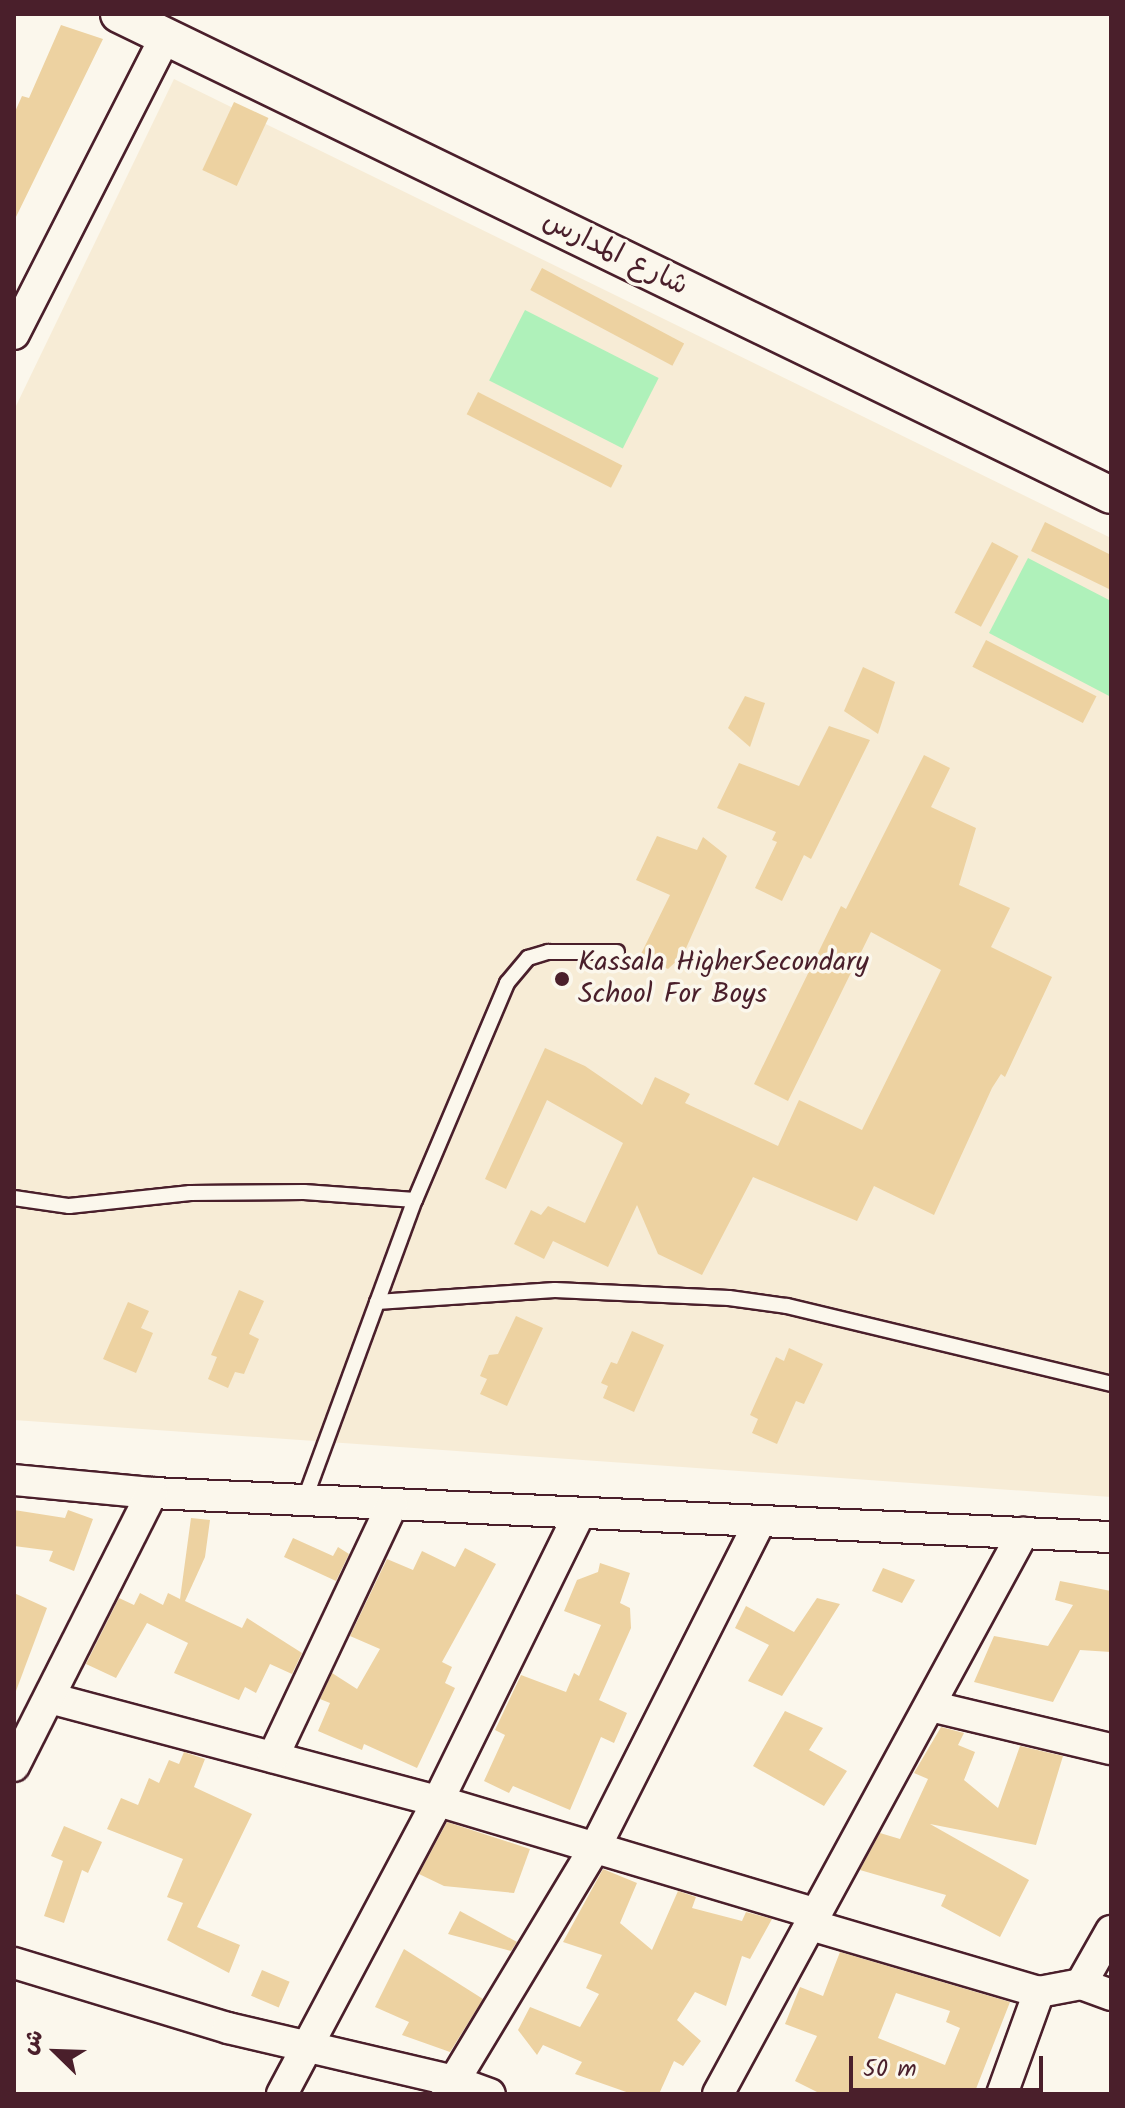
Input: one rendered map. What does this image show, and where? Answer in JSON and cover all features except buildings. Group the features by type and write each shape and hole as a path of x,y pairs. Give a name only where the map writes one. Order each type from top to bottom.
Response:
{"street":[{"name":"شارع المدارس","path":"119,14 1111,495"},
{"path":"14,334 166,36"},
{"path":"14,1480 152,1493 304,1501 1111,1537"},
{"path":"14,1766 152,1493"},
{"path":"273,1757 392,1505"},
{"path":"282,2094 438,1801 579,1514"},
{"path":"450,2088 596,1846 760,1522"},
{"path":"718,2094 1023,1533"},
{"path":"50,1698 596,1846 1039,1992 1081,1984 1111,1995"},
{"path":"930,1706 1111,1749"},
{"path":"1081,1984 1111,1931"},
{"path":"14,1963 307,2049 450,2088 490,2094"},
{"path":"1002,2094 1039,1992"}],"lane":[{"path":"304,1501 415,1200 507,983 528,958 548,952 617,952"},
{"path":"14,1198 69,1206 190,1193 304,1192 415,1200"},
{"path":"377,1302 555,1290 729,1298 787,1306 1111,1384"}],"shaded area":[{"name":"Kassala HigherSecondary School For Boys","path":"174,79 1111,538 1111,1497 14,1420 14,410"}],"green space":[{"path":"525,310 659,378 623,448 489,380"},
{"path":"1028,558 1111,601 1111,697 989,633"}],"place":[{"name":"Kassala HigherSecondary School For Boys","path":"562,979"}]}
